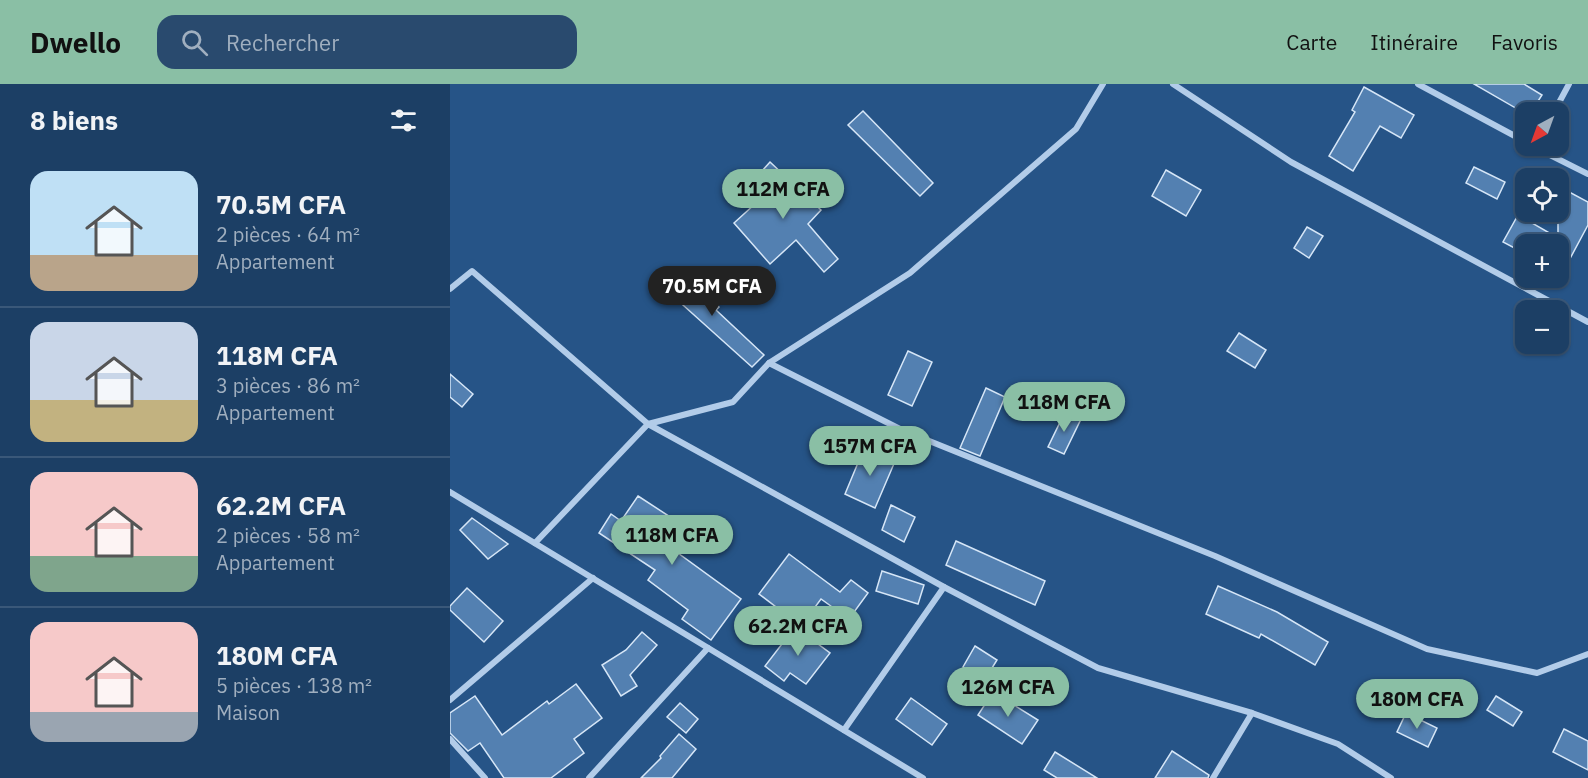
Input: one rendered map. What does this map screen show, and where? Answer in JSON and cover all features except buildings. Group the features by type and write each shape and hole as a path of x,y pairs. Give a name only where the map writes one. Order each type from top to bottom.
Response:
{"street":[{"path":"534,543 648,424 733,402 769,363 910,273 1076,129 1103,84"},
{"path":"1173,84 1291,162 1588,322"},
{"path":"1418,84 1515,136"},
{"path":"1559,102 1569,84"},
{"path":"1554,156 1588,174"},
{"path":"450,289 472,271 648,424 944,587 1098,668 1252,713 1338,744 1391,778"},
{"path":"769,363 902,430 1215,556 1427,649 1537,674 1588,654"},
{"path":"450,492 923,778"},
{"path":"450,700 593,578"},
{"path":"844,730 944,587"},
{"path":"589,778 708,648"},
{"path":"1214,778 1252,713"},
{"path":"450,739 485,778"}]}
